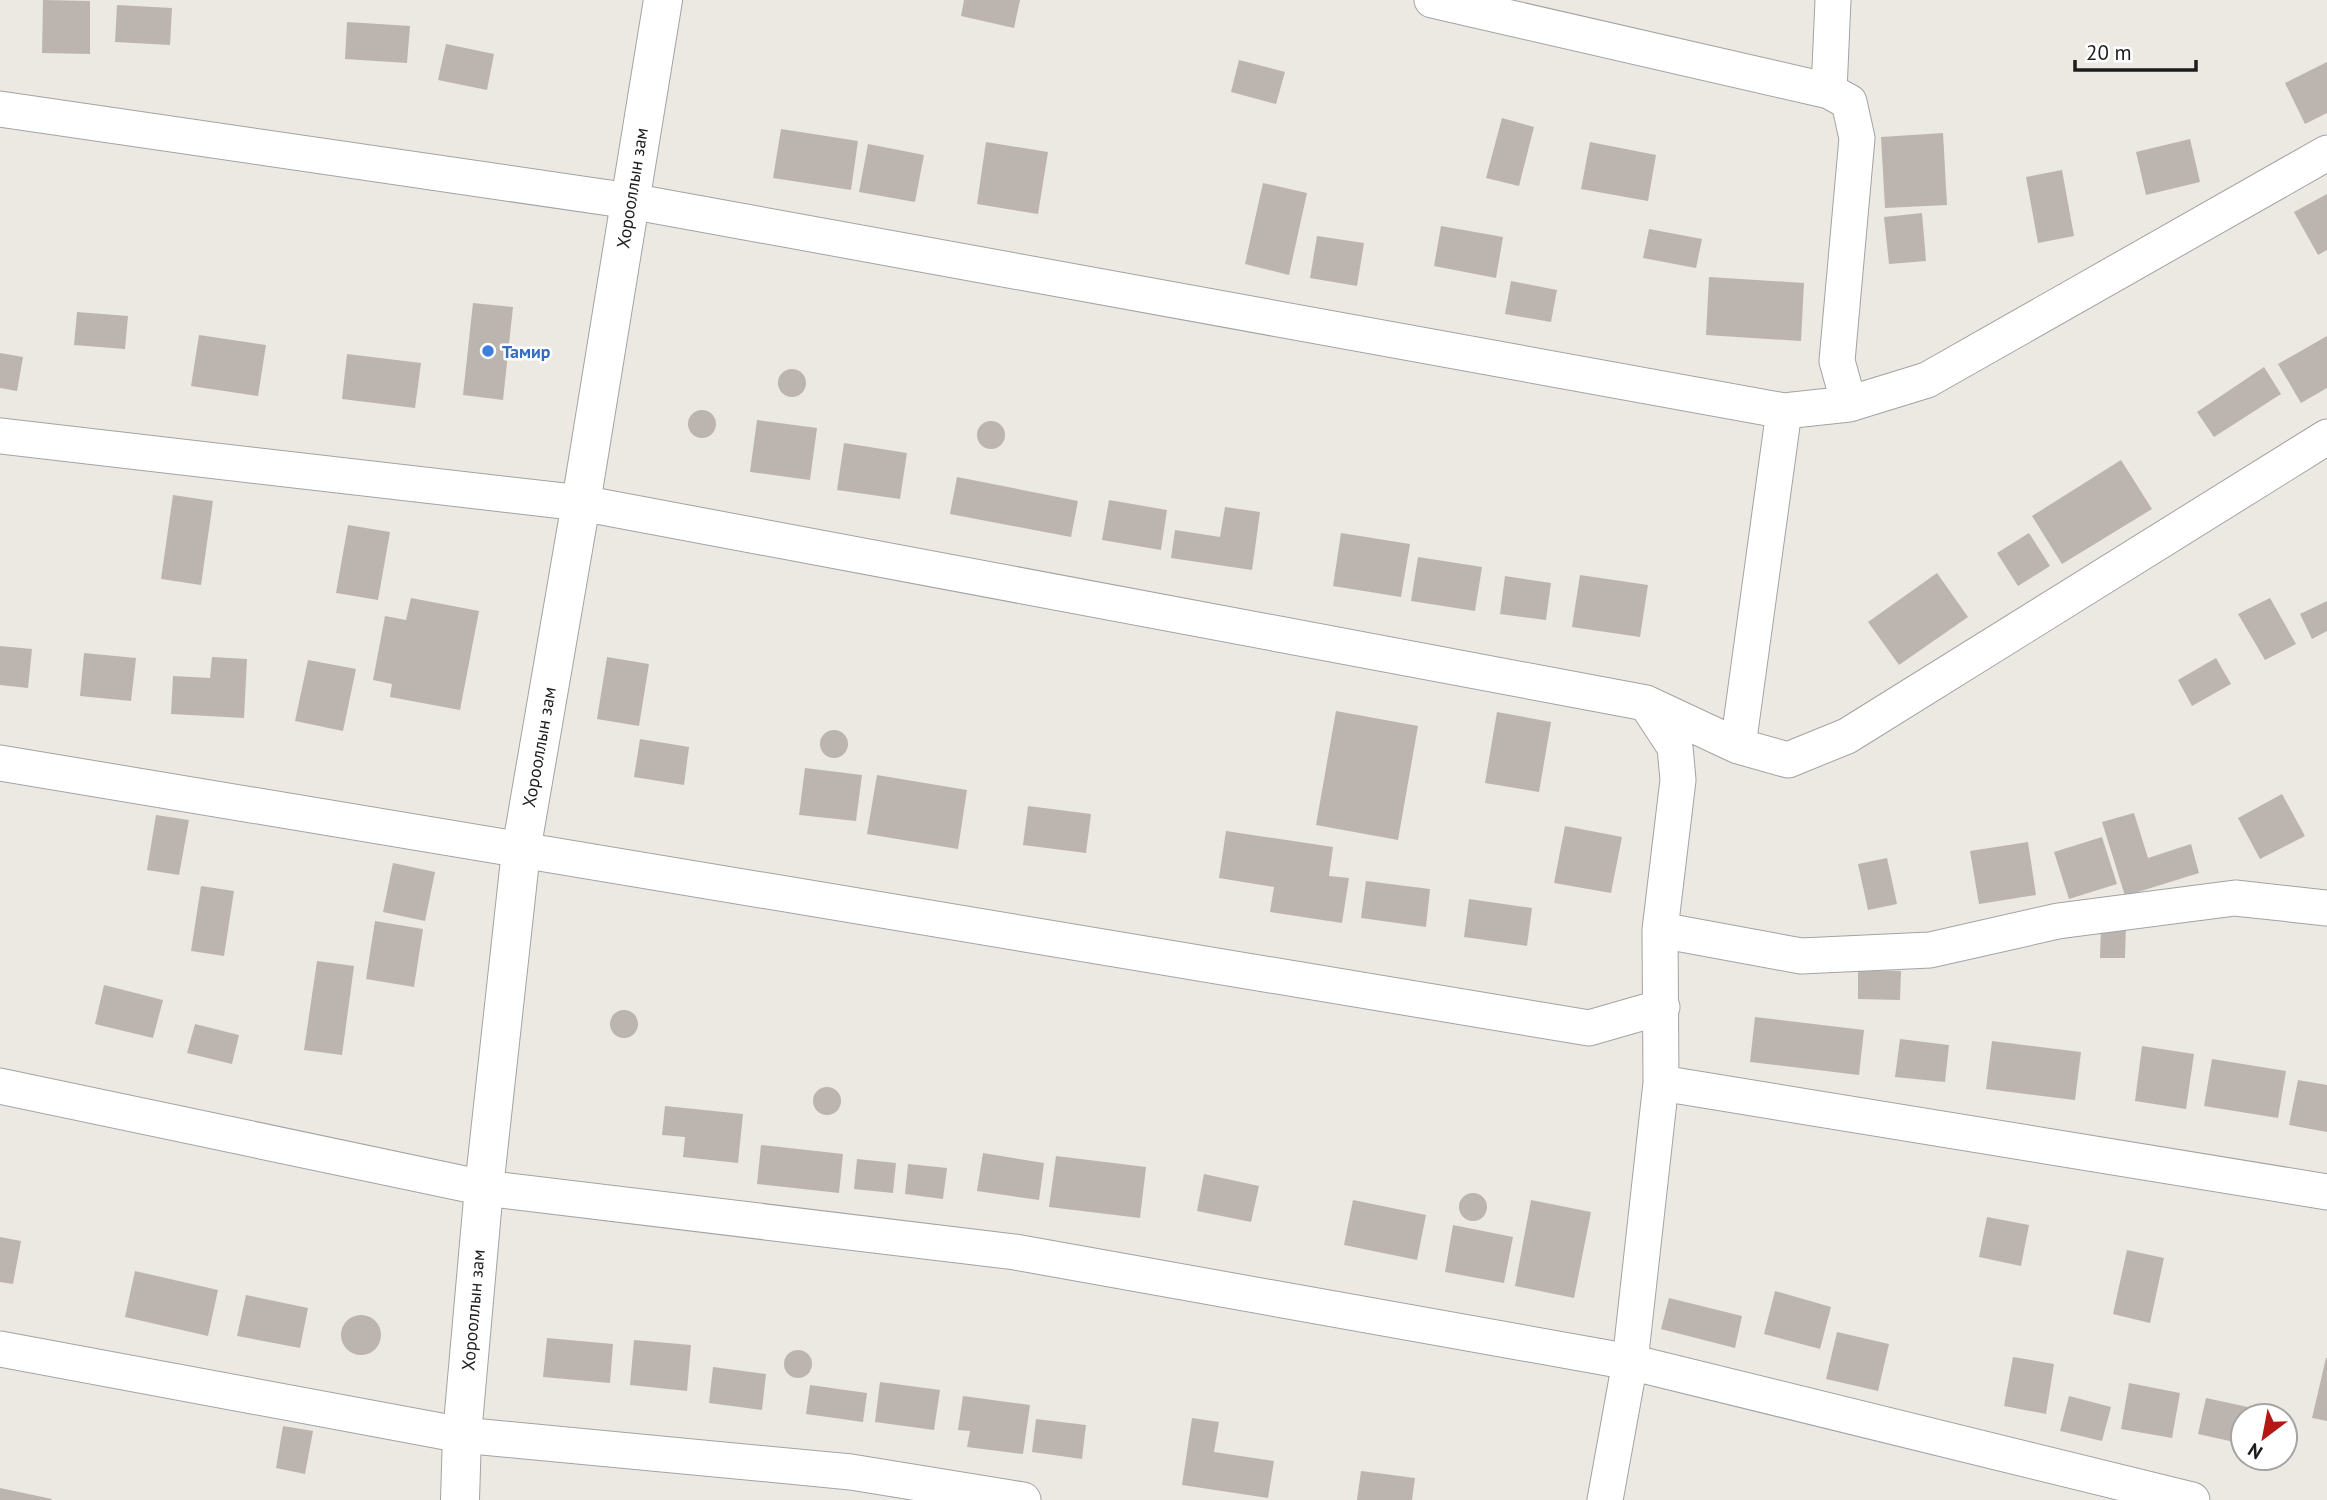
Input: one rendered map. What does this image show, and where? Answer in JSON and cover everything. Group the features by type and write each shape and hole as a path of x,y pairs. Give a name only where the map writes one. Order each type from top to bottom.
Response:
{"street":[{"name":"Хорооллын зам","path":"460,1500 462,1434 484,1188 521,850 663,0"},
{"path":"1432,0 1829,91 1849,102 1857,138 1836,361 1849,404"},
{"path":"1829,91 1833,0"},
{"path":"0,109 630,201 1784,411 1849,404 1927,380 2327,153"},
{"path":"1738,746 1784,411"},
{"path":"0,436 581,503 1646,703 1738,746 1788,760 1847,736 2327,437"},
{"path":"1605,1500 1630,1362 1661,1083 1660,930 1678,780 1675,747 1646,703"},
{"path":"0,763 1589,1028 1662,1007"},
{"path":"1660,930 1801,956 1930,950 2058,921 2235,898 2327,908"},
{"path":"1661,1083 2327,1192"},
{"path":"0,1086 484,1188 1015,1251 1630,1362 2192,1500"},
{"path":"0,1349 462,1434 851,1472 1023,1500"}],"building":[{"path":"43,0 90,1 90,54 42,53"},
{"path":"964,0 1020,0 1014,28 961,16"},
{"path":"117,5 172,8 170,45 115,42"},
{"path":"347,22 410,26 407,63 345,59"},
{"path":"446,44 494,54 487,90 438,80"},
{"path":"1239,60 1285,72 1276,104 1231,92"},
{"path":"2327,62 2327,113 2305,124 2285,83"},
{"path":"1502,118 1534,127 1519,186 1486,178"},
{"path":"781,129 858,141 851,190 773,178"},
{"path":"1943,133 1947,205 1885,208 1881,137"},
{"path":"2190,139 2200,182 2146,195 2136,152"},
{"path":"986,142 1048,152 1038,214 977,204"},
{"path":"1590,142 1656,155 1648,201 1581,189"},
{"path":"868,144 924,155 915,202 859,192"},
{"path":"2062,170 2074,236 2038,243 2026,177"},
{"path":"1263,183 1307,193 1289,275 1245,264"},
{"path":"2327,194 2327,250 2318,255 2294,212"},
{"path":"1922,213 1926,261 1889,264 1884,217"},
{"path":"1441,226 1503,237 1496,278 1434,266"},
{"path":"1649,229 1702,239 1696,268 1643,258"},
{"path":"1317,236 1364,243 1357,286 1310,278"},
{"path":"1709,277 1804,283 1801,341 1706,335"},
{"path":"1511,281 1557,290 1551,322 1505,314"},
{"path":"473,303 513,307 503,400 463,395"},
{"path":"77,312 128,316 125,349 74,345"},
{"path":"199,335 266,345 258,396 191,386"},
{"path":"2327,336 2327,388 2301,403 2278,364"},
{"path":"0,353 23,357 17,391 0,388"},
{"path":"347,354 421,363 415,408 342,399"},
{"path":"2264,367 2281,394 2214,437 2197,412"},
{"path":"792,369 802,373 806,383 802,393 792,397 782,393 778,383 782,373"},
{"path":"702,410 712,414 716,424 712,434 702,438 692,434 688,424 692,414"},
{"path":"757,420 817,428 810,480 750,472"},
{"path":"991,421 1001,425 1005,435 1001,445 991,449 981,445 977,435 981,425"},
{"path":"844,443 907,453 900,499 837,490"},
{"path":"2121,460 2152,509 2062,564 2032,516"},
{"path":"957,477 1078,501 1071,537 950,514"},
{"path":"173,495 213,501 201,585 161,579"},
{"path":"1109,500 1167,510 1161,550 1102,540"},
{"path":"1225,507 1260,512 1252,570 1171,558 1175,530 1220,537"},
{"path":"348,525 390,532 378,600 336,593"},
{"path":"1341,533 1410,544 1401,597 1333,586"},
{"path":"2029,533 2050,566 2018,586 1997,553"},
{"path":"1418,557 1482,567 1475,611 1411,601"},
{"path":"1937,573 1968,617 1899,665 1868,622"},
{"path":"1580,575 1648,585 1640,637 1572,627"},
{"path":"1505,576 1551,583 1546,620 1500,614"},
{"path":"411,598 479,611 460,710 390,697 392,684 373,680 385,616 406,620"},
{"path":"2270,598 2296,644 2265,660 2238,614"},
{"path":"2327,601 2327,631 2312,639 2300,614"},
{"path":"0,646 32,649 28,688 0,685"},
{"path":"84,653 136,658 131,701 80,696"},
{"path":"212,657 247,659 244,718 171,714 173,676 210,678"},
{"path":"607,657 649,664 639,726 597,719"},
{"path":"2216,658 2231,684 2192,706 2178,680"},
{"path":"308,660 356,669 343,731 295,721"},
{"path":"1336,711 1418,726 1398,840 1316,825"},
{"path":"1497,712 1551,722 1539,792 1485,783"},
{"path":"834,730 844,734 848,744 844,754 834,758 824,754 820,744 824,734"},
{"path":"640,739 689,747 684,785 634,777"},
{"path":"805,768 862,775 856,821 799,815"},
{"path":"877,775 967,790 958,849 867,834"},
{"path":"2282,794 2305,836 2260,859 2238,818"},
{"path":"1028,806 1091,814 1086,853 1023,845"},
{"path":"2134,813 2148,858 2191,844 2199,873 2125,896 2102,822"},
{"path":"156,815 189,820 179,875 147,870"},
{"path":"1565,826 1622,837 1611,893 1554,883"},
{"path":"1226,831 1333,847 1329,876 1349,878 1342,923 1270,912 1274,887 1219,878"},
{"path":"2102,837 2117,884 2069,899 2054,852"},
{"path":"2028,842 2036,895 1979,904 1970,851"},
{"path":"1887,858 1897,904 1868,910 1858,864"},
{"path":"393,863 435,872 425,921 383,912"},
{"path":"1366,881 1430,889 1426,927 1361,918"},
{"path":"201,886 234,891 224,956 191,951"},
{"path":"1469,899 1532,908 1527,946 1464,937"},
{"path":"375,921 423,929 414,987 366,979"},
{"path":"2101,924 2126,924 2125,958 2100,958"},
{"path":"317,961 354,966 342,1055 304,1050"},
{"path":"1858,970 1901,971 1900,1000 1858,999"},
{"path":"104,985 163,1000 153,1038 95,1024"},
{"path":"624,1010 634,1014 638,1024 634,1034 624,1038 614,1034 610,1024 614,1014"},
{"path":"1755,1017 1864,1030 1859,1075 1750,1062"},
{"path":"195,1024 239,1035 232,1064 187,1053"},
{"path":"1900,1039 1949,1045 1945,1082 1895,1077"},
{"path":"1992,1041 2081,1052 2075,1100 1986,1089"},
{"path":"2142,1046 2194,1054 2186,1109 2135,1101"},
{"path":"2212,1059 2286,1071 2278,1118 2204,1106"},
{"path":"2298,1080 2327,1085 2327,1132 2289,1125"},
{"path":"827,1087 837,1091 841,1101 837,1111 827,1115 817,1111 813,1101 817,1091"},
{"path":"665,1106 743,1114 738,1163 683,1157 685,1137 662,1135"},
{"path":"761,1145 843,1154 839,1193 757,1184"},
{"path":"983,1153 1044,1163 1039,1200 977,1191"},
{"path":"1056,1156 1146,1167 1140,1218 1049,1207"},
{"path":"857,1159 896,1163 893,1193 854,1189"},
{"path":"908,1164 947,1168 943,1199 905,1194"},
{"path":"1204,1174 1259,1186 1251,1222 1197,1211"},
{"path":"1473,1193 1483,1197 1487,1207 1483,1217 1473,1221 1463,1217 1459,1207 1463,1197"},
{"path":"1353,1200 1426,1215 1417,1260 1344,1245"},
{"path":"1531,1200 1591,1212 1574,1298 1515,1286"},
{"path":"1987,1217 2029,1225 2021,1266 1979,1257"},
{"path":"1453,1225 1513,1237 1504,1283 1445,1272"},
{"path":"0,1237 21,1241 13,1284 0,1282"},
{"path":"2127,1250 2164,1258 2150,1323 2113,1314"},
{"path":"135,1271 218,1290 208,1336 125,1317"},
{"path":"1775,1291 1831,1307 1820,1349 1764,1334"},
{"path":"246,1295 308,1308 300,1348 237,1336"},
{"path":"1669,1298 1742,1316 1735,1348 1661,1329"},
{"path":"361,1315 375,1321 381,1335 375,1349 361,1355 347,1349 341,1335 347,1321"},
{"path":"1837,1332 1889,1344 1878,1391 1826,1379"},
{"path":"547,1338 613,1344 610,1383 543,1377"},
{"path":"634,1340 691,1345 687,1391 630,1385"},
{"path":"798,1350 808,1354 812,1364 808,1374 798,1378 788,1374 784,1364 788,1354"},
{"path":"2013,1357 2054,1364 2046,1414 2004,1406"},
{"path":"2327,1358 2327,1421 2312,1418"},
{"path":"713,1367 766,1374 762,1410 709,1403"},
{"path":"880,1382 940,1390 934,1430 875,1422"},
{"path":"2129,1383 2180,1393 2172,1438 2121,1429"},
{"path":"810,1385 867,1393 863,1422 806,1414"},
{"path":"963,1396 1030,1405 1023,1454 967,1447 970,1431 958,1430"},
{"path":"2069,1396 2111,1407 2102,1441 2060,1431"},
{"path":"2206,1398 2229,1403 2229,1441 2198,1434"},
{"path":"1192,1418 1219,1422 1214,1452 1274,1461 1268,1498 1182,1485"},
{"path":"1036,1419 1086,1425 1082,1459 1032,1452"},
{"path":"283,1426 313,1431 305,1474 276,1468"},
{"path":"1361,1471 1415,1478 1412,1500 1357,1500"},
{"path":"0,1488 52,1499 0,1500"}],"place":[{"name":"Тамир","path":"488,351"}]}
